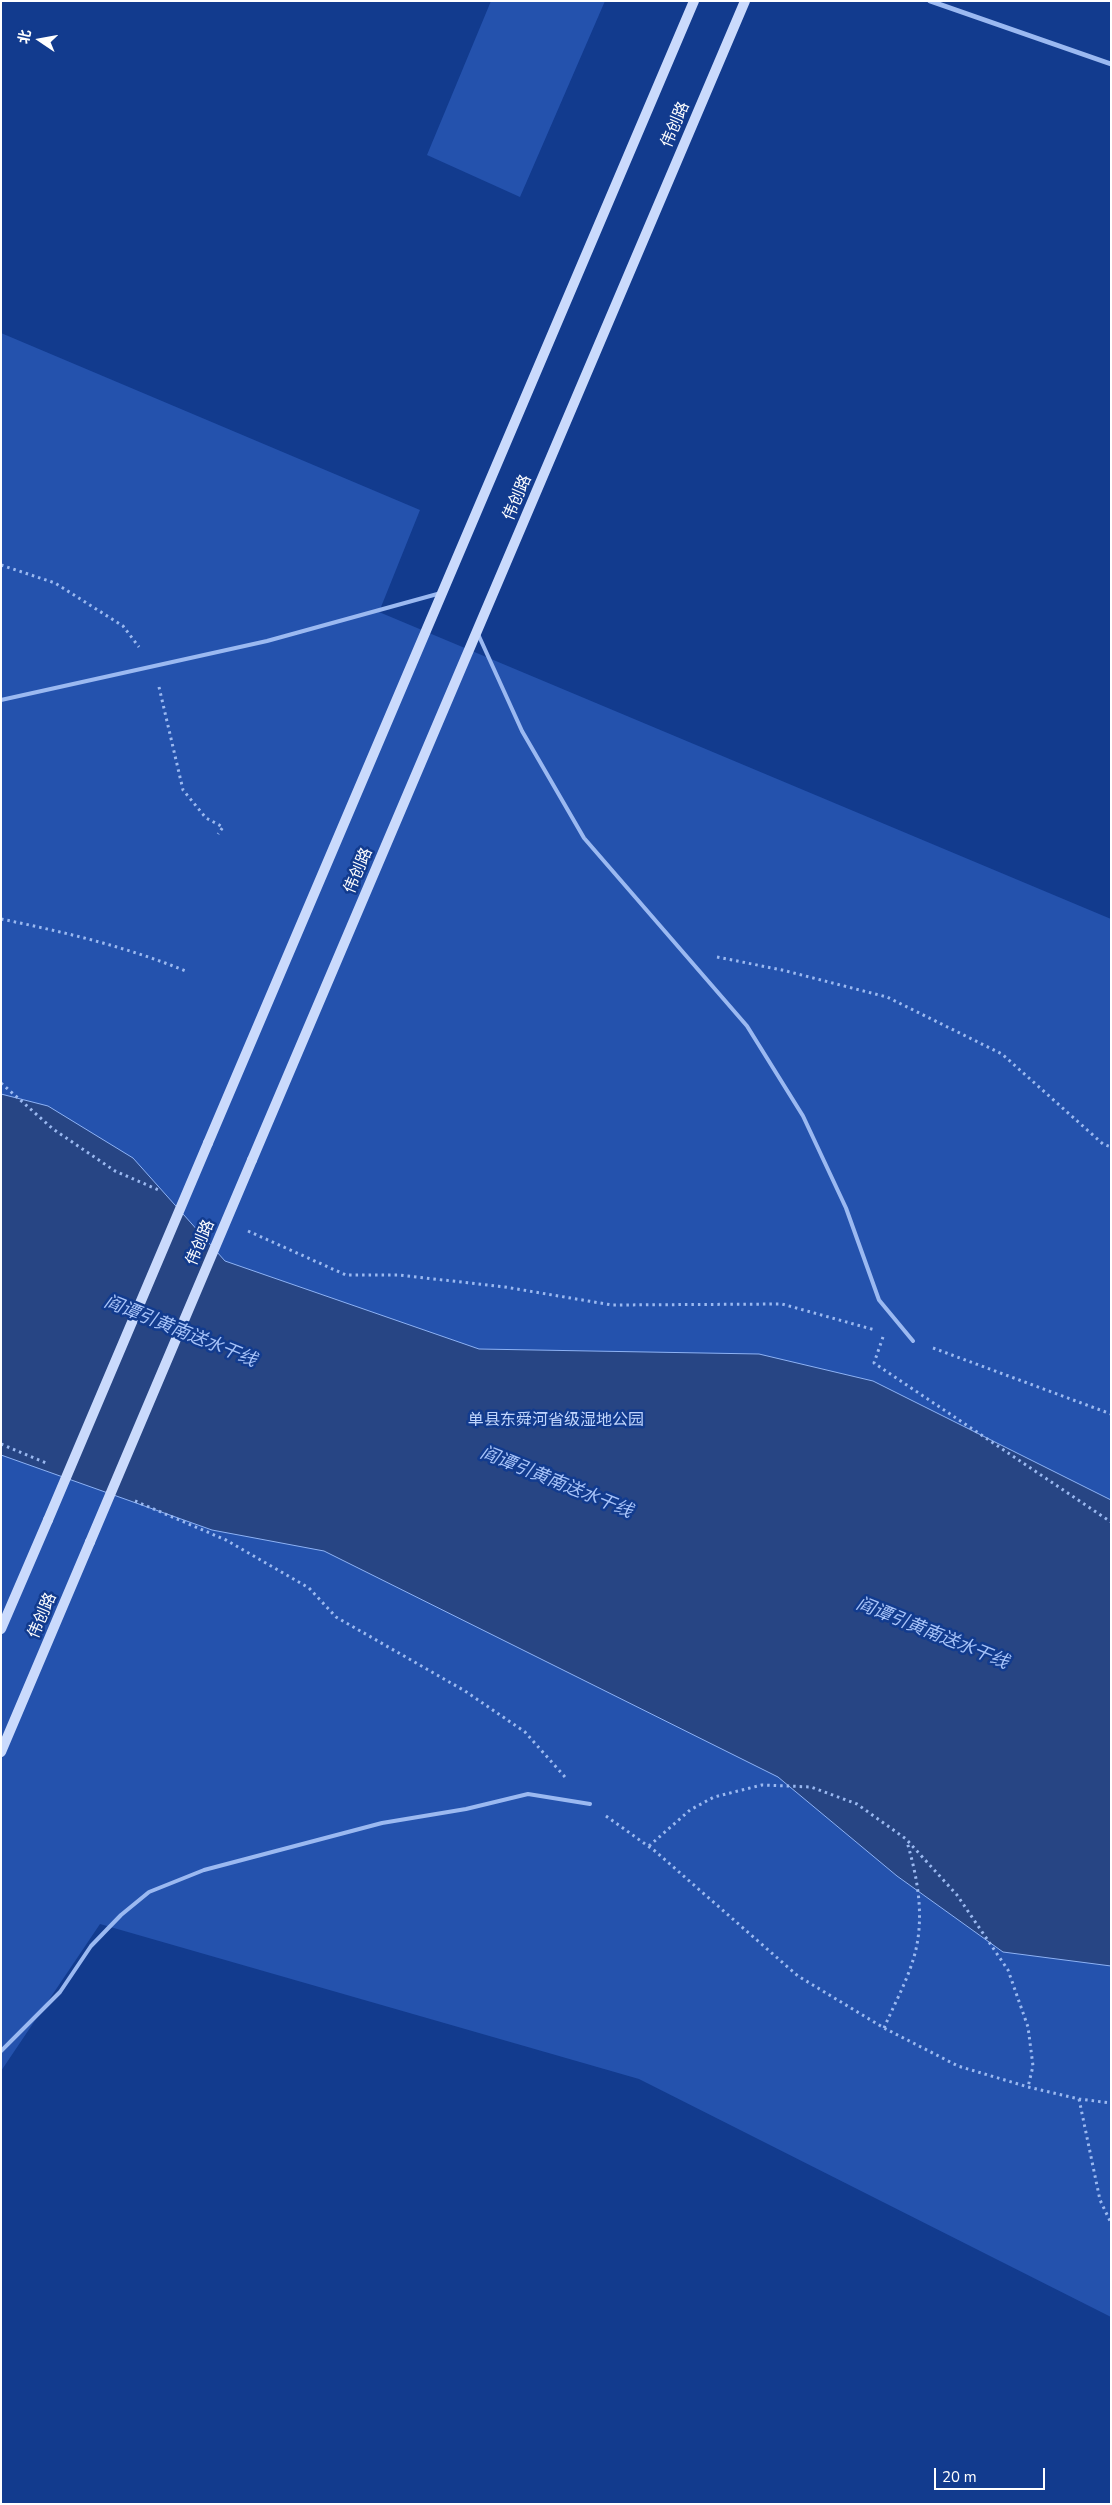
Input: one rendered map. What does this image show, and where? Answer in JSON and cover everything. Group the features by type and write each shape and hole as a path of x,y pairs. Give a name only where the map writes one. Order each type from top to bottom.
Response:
{"street":[{"name":"伟创路","path":"1,1628 694,1"},
{"name":"伟创路","path":"1,1752 745,1"},
{"path":"930,1 1111,64"}],"lane":[{"path":"1,700 267,641 442,593"},
{"path":"477,632 522,731 584,838 747,1026 803,1116 846,1208 879,1300 913,1341"},
{"path":"1,2051 60,1992 91,1946 121,1915 149,1892 204,1870 373,1826 466,1809 528,1794 590,1804"}],"path":[{"path":"1,919 52,929 162,961 188,972"},
{"path":"682,950 782,970 887,997 1002,1054 1103,1144 1111,1147"},
{"path":"1,1082 60,1134 115,1171 168,1195"},
{"path":"239,1227 346,1275 399,1275 506,1287 612,1305 782,1304 884,1333 874,1363 1111,1522"},
{"path":"913,1341 1111,1414"},
{"path":"1,1444 47,1463"},
{"path":"127,1498 226,1540 309,1588 336,1617 465,1691 525,1732 590,1804 649,1846 798,1976 884,2028 958,2066 1028,2087 1079,2099 1111,2103"},
{"path":"649,1846 690,1810 714,1797 762,1786 811,1787 858,1804 906,1840 957,1896 1008,1970 1028,2027 1033,2066 1028,2087"},
{"path":"884,2028 915,1956 919,1917 917,1878 906,1840"},
{"path":"1079,2099 1100,2200 1111,2223"}],"green space":[{"path":"491,1 605,1 520,197 427,155"},
{"name":"单县东舜河省级湿地公园","path":"1,333 420,510 379,612 1111,919 1111,2317 639,2079 100,1924 1,2071"}],"water":[{"name":"阎谭引黄南送水干线","path":"1,1094 48,1106 133,1158 225,1261 479,1349 759,1354 873,1381 1111,1500 1111,1966 1003,1952 897,1876 778,1777 324,1551 212,1530 1,1455"}]}
